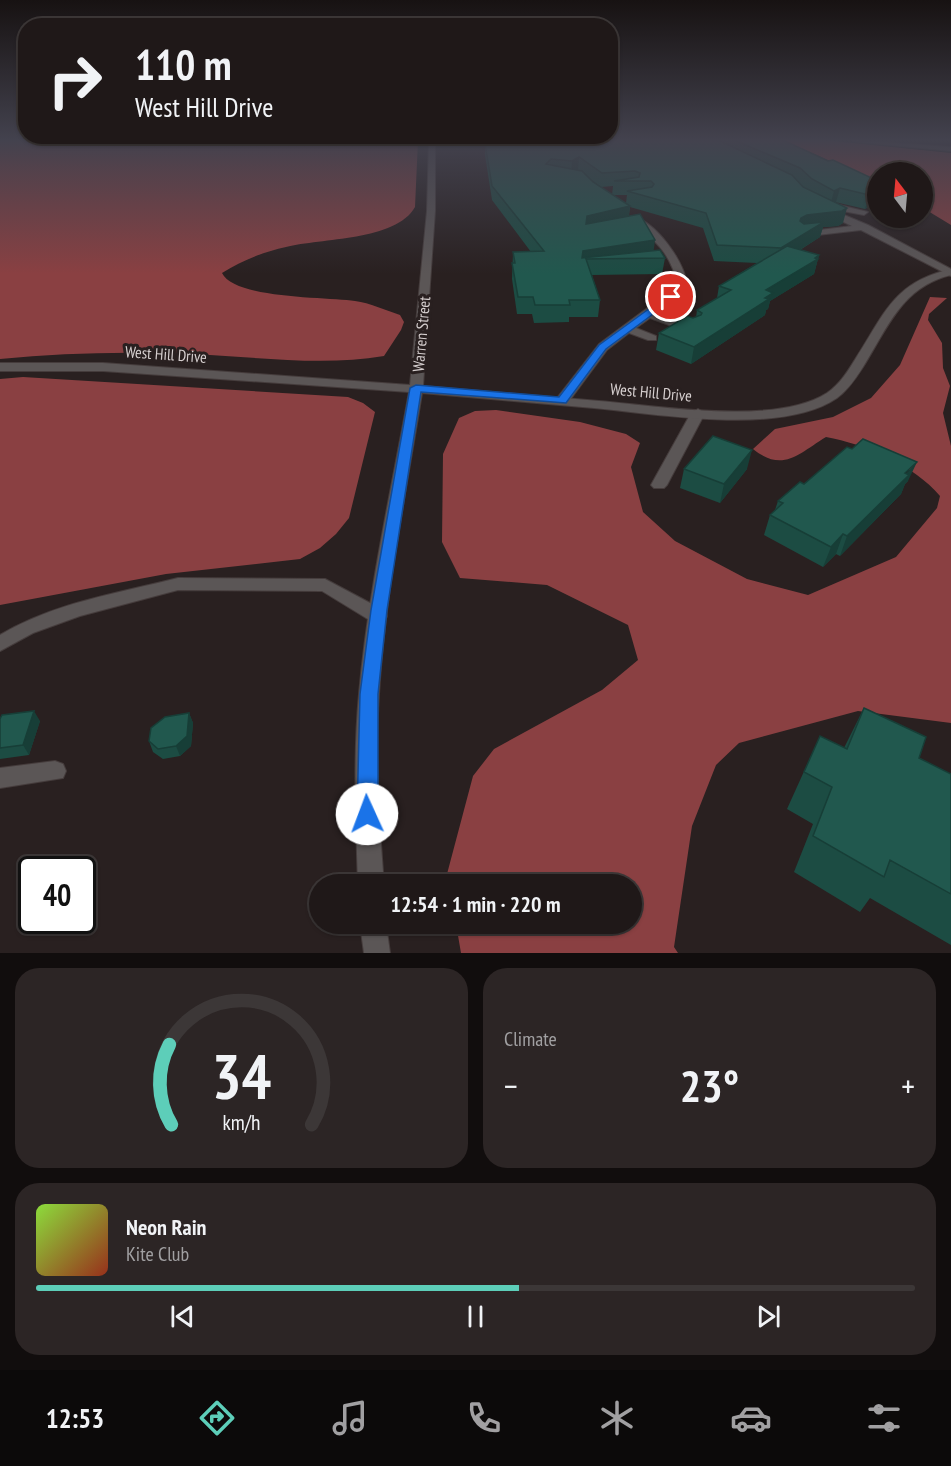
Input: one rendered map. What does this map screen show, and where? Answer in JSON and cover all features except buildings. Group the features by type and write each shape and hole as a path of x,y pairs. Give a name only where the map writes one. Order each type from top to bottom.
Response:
{"street":[{"name":"Warren Street","path":"370,874 366,790 369,694 378,616 416,388 431,184"},
{"path":"835,207 845,201"},
{"path":"864,212 820,207 865,227 950,272"},
{"path":"562,401 603,347 682,287 681,271 669,259 671,250 634,224 620,209"},
{"path":"803,236 865,227"},
{"path":"892,241 904,240"},
{"name":"West Hill Drive","path":"0,367 103,367 416,388 698,413 736,415 773,412 808,406 831,396 848,379 902,298 914,286 950,272"},
{"path":"648,315 691,330"},
{"path":"628,329 652,338"},
{"path":"659,484 698,413"},
{"path":"0,644 26,628 77,610 178,584 325,585 378,616"},
{"path":"0,778 55,771"},
{"path":"374,934 377,953"}],"shaded area":[{"path":"0,184 416,184 415,207 405,218 392,226 356,236 269,251 222,273 230,282 244,288 283,295 355,301 400,315 404,322 401,330 384,356 362,359 297,360 131,353 0,359"},
{"path":"933,184 951,184 951,225 933,214"},
{"path":"930,297 947,298 929,314 928,320 942,343 943,368 950,386 943,413 951,446 951,723 858,711 739,743 716,765 692,826 674,947 678,953 461,953 458,934 642,934 642,874 447,874 473,776 494,749 602,690 638,660 628,625 547,585 460,578 442,542 443,454 459,418 475,411 496,410 580,422 626,434 640,443 631,467 643,512 675,541 747,579 808,595 896,557 937,508 940,496 917,475 903,466 872,451 841,440 826,437 799,455 782,460 773,460 753,449 775,429 833,417 871,398 900,365"},
{"path":"23,377 348,397 363,403 375,412 349,518 320,548 300,559 166,574 0,605 0,379"}],"route":[{"path":"367,814 369,694 379,610 416,388 562,401 603,347 671,297"}]}
